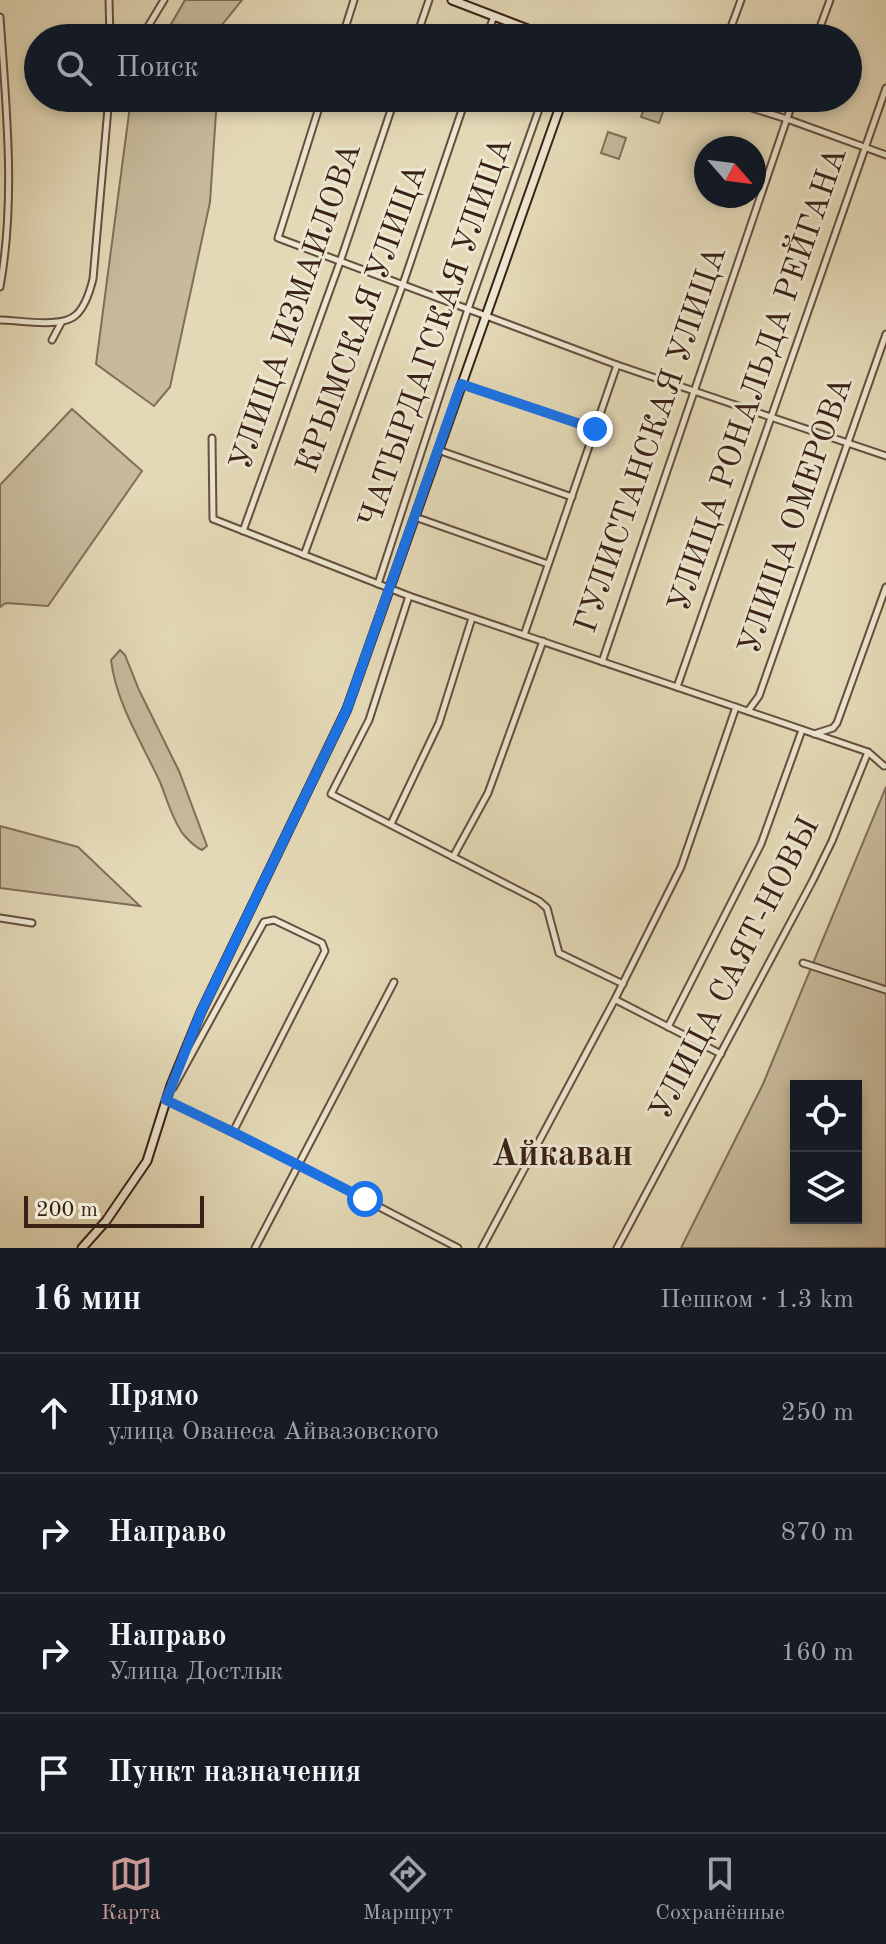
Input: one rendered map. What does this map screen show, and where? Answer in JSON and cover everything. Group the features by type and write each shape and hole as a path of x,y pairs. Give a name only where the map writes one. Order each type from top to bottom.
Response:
{"main road":[{"path":"452,0 516,24"},
{"path":"82,1248 106,1221 147,1161 166,1100 201,1012 347,709 558,112"}],"street":[{"path":"109,0 110,24"},
{"path":"149,24 164,0"},
{"path":"346,24 354,0"},
{"path":"421,24 429,0"},
{"path":"732,24 741,0"},
{"path":"821,24 830,0"},
{"path":"491,24 494,15"},
{"path":"0,17 9,212 0,287"},
{"name":"УЛИЦА РОНАЛЬДА РЕЙГАНА","path":"677,687 886,88"},
{"path":"0,320 61,323 77,314 87,299 93,279 108,112"},
{"path":"318,112 278,238 617,365 886,456"},
{"name":"УЛИЦА ИЗМАИЛОВА","path":"243,531 390,112"},
{"name":"КРЫМСКАЯ УЛИЦА","path":"304,555 403,284 461,112"},
{"name":"ЧАТЫРДАГСКАЯ УЛИЦА","path":"378,584 468,309 538,112"},
{"path":"765,112 886,155"},
{"name":"ГУЛИСТАНСКАЯ УЛИЦА","path":"602,662 789,112"},
{"path":"52,340 61,323"},
{"name":"УЛИЦА ОМЕРОВА","path":"748,711 759,696 886,334"},
{"path":"524,635 617,365"},
{"path":"461,384 595,429"},
{"path":"212,438 213,519 409,596 868,752 884,766"},
{"path":"438,450 572,497"},
{"path":"415,517 548,564"},
{"path":"814,734 833,728 837,723 886,587"},
{"path":"409,596 369,720 331,794 539,901 547,908 559,953 623,984"},
{"path":"391,824 439,723 472,618"},
{"path":"453,857 488,793 543,641"},
{"path":"482,1248 623,984 681,867 736,707"},
{"path":"668,1027 761,844 802,730"},
{"name":"УЛИЦА САЯТ-НОВЫ","path":"617,1248 826,854 868,752"},
{"path":"0,918 32,923"},
{"path":"233,1132 325,951 322,943 274,920 264,922 166,1100 458,1248"},
{"path":"803,963 886,990"},
{"path":"255,1248 394,982"},
{"path":"615,999 721,1054"}],"shaded area":[{"path":"185,0 242,0 223,24 171,24"},
{"path":"129,112 216,112 210,202 170,387 154,406 96,364"},
{"path":"643,112 663,112 659,123 641,117"},
{"path":"608,132 626,138 619,159 601,153"},
{"path":"72,409 142,471 48,606 6,603 0,607 0,485"},
{"path":"120,650 179,771 207,846 202,850 179,828 124,707 111,660"},
{"path":"886,787 886,1248 681,1248 763,1084"},
{"path":"0,826 78,847 140,906 0,888"}],"district":[{"name":"Айкаван","path":"562,1156"}],"route":[{"path":"365,1199 166,1100 201,1012 347,709 461,384 595,429"}]}
